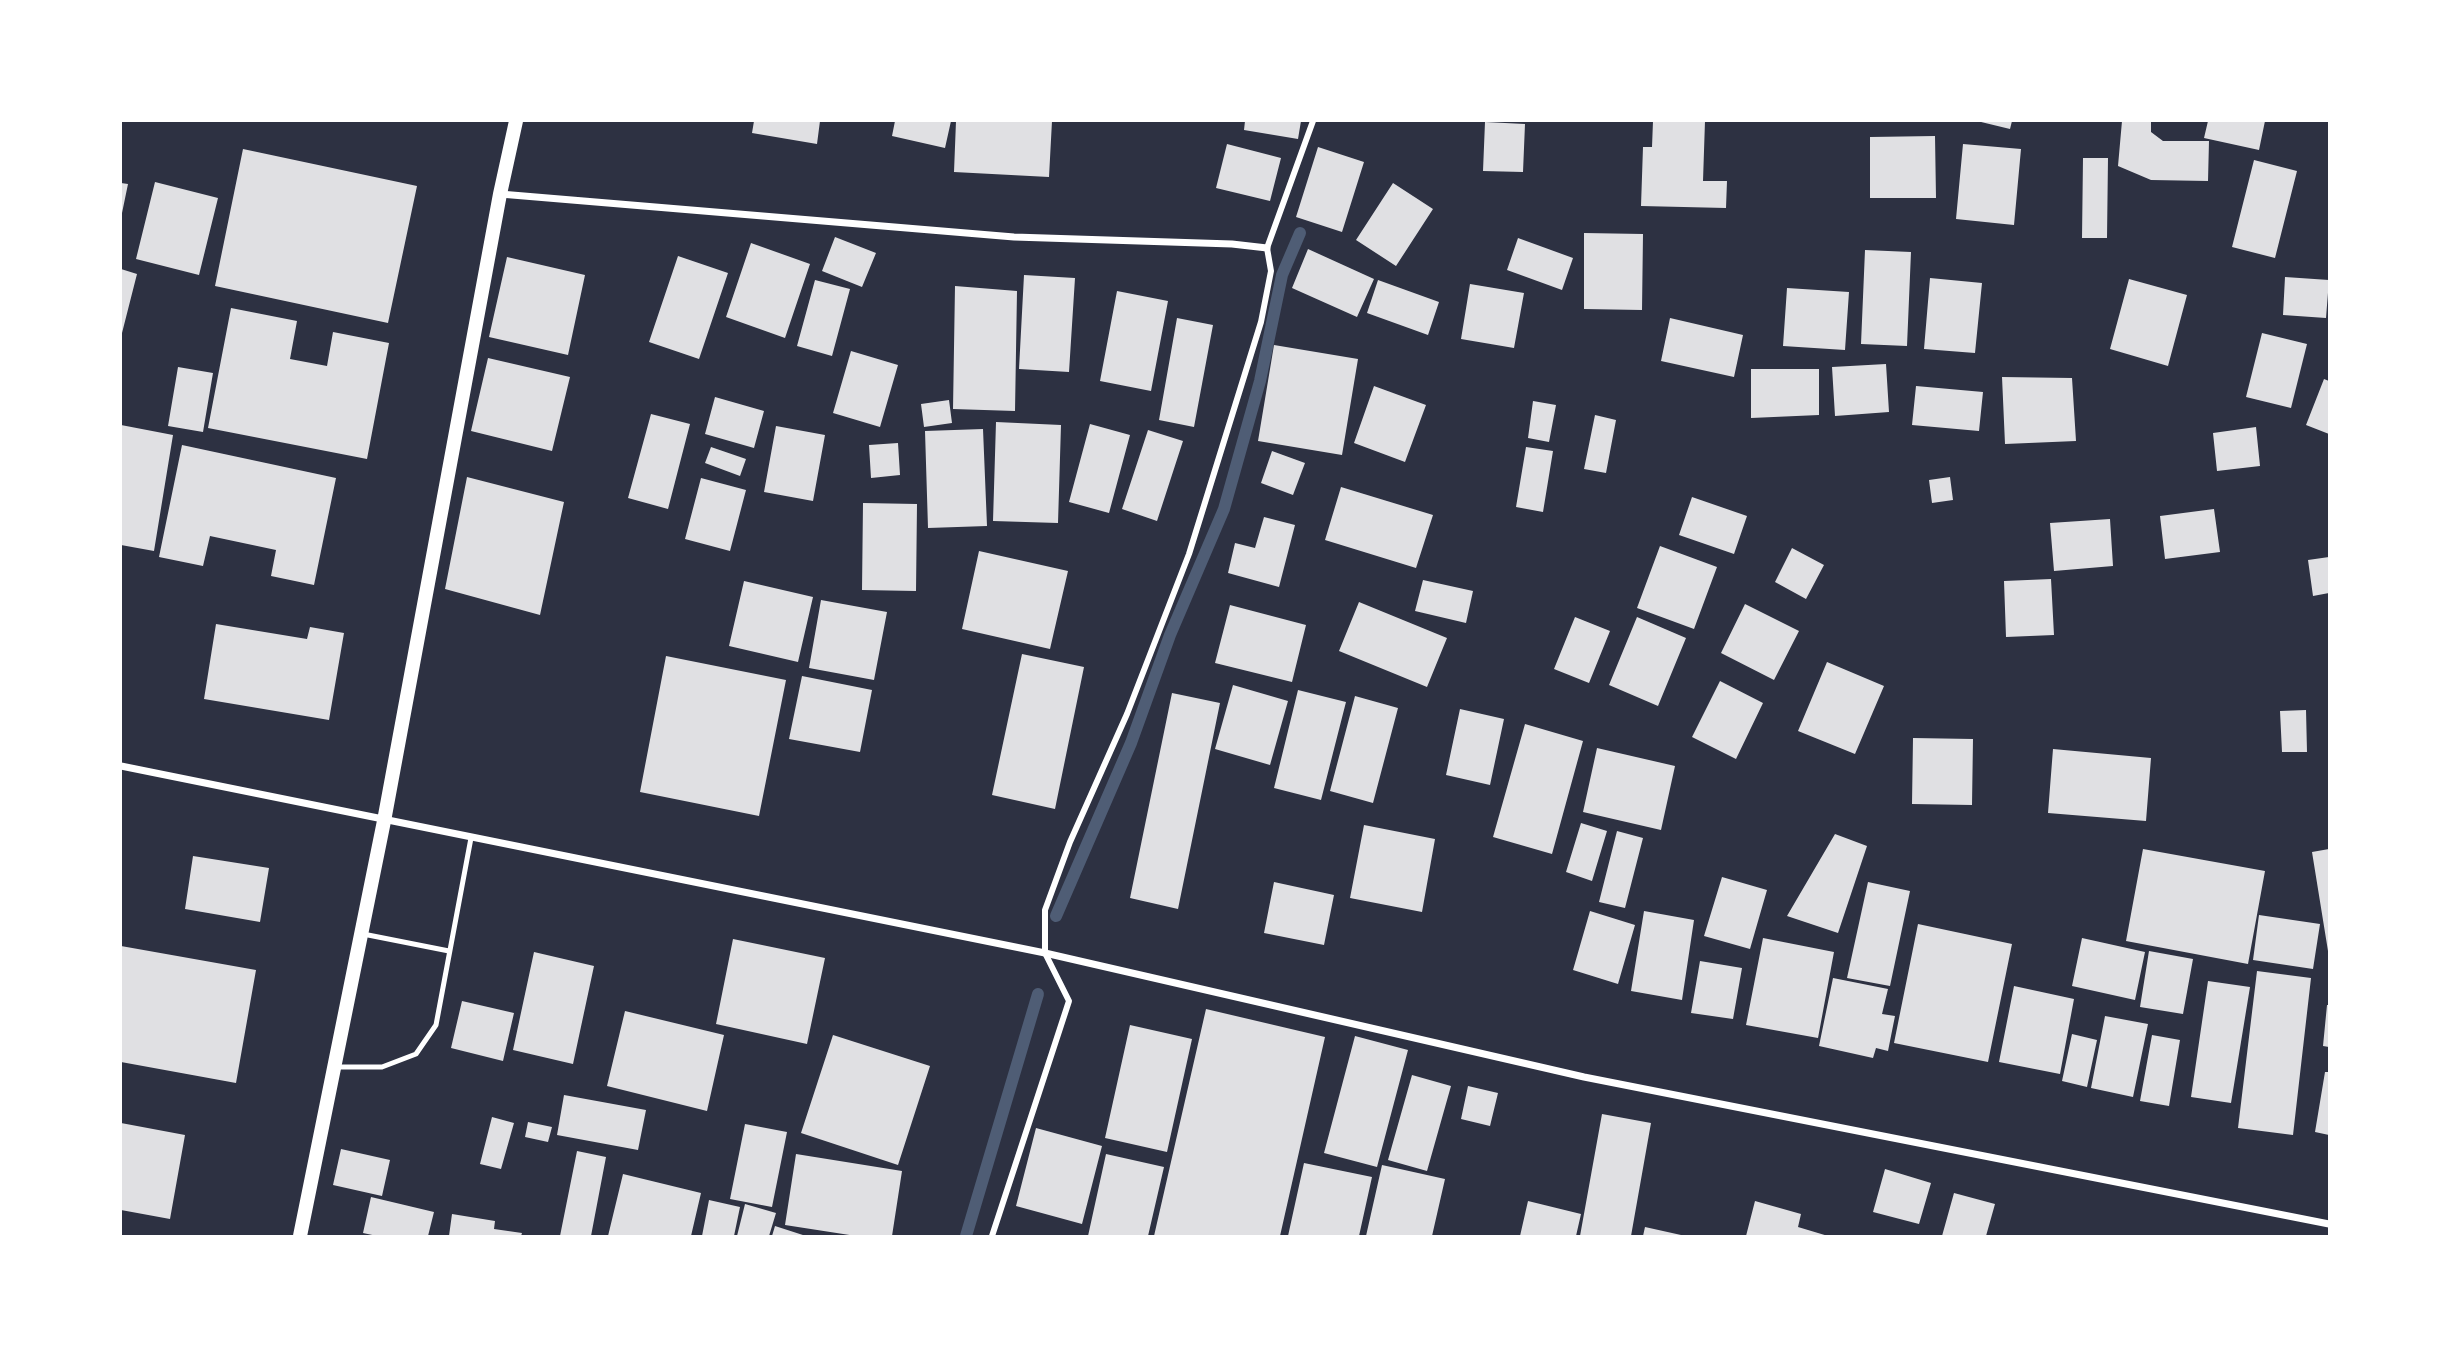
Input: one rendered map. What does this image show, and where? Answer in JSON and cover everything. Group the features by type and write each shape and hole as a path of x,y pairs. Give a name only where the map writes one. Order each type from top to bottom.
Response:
{"main road":[{"path":"300,1236 384,821 500,194 516,121"}],"street":[{"path":"992,1236 1069,1001 1045,953 1045,910 1070,842 1127,714 1189,554 1261,322 1271,271 1267,248 1313,121"},
{"path":"500,194 1014,237 1232,244 1267,248"},
{"path":"121,766 1045,953 1584,1077 2329,1224"}],"lane":[{"path":"334,1066 382,1067 416,1054 436,1025 471,838"},
{"path":"362,934 449,951"}],"building":[{"path":"754,121 820,121 817,144 752,133"},
{"path":"895,121 951,121 945,148 892,136"},
{"path":"956,121 1052,121 1049,177 954,172"},
{"path":"1245,121 1301,121 1298,139 1244,130"},
{"path":"1653,121 1705,121 1703,181 1727,181 1726,208 1641,206 1643,147 1652,147"},
{"path":"1977,121 2012,121 2010,129"},
{"path":"2122,121 2151,121 2151,132 2163,141 2209,141 2208,181 2151,180 2118,166"},
{"path":"2208,121 2265,121 2259,150 2204,138"},
{"path":"1485,122 1525,124 1523,172 1483,171"},
{"path":"1935,136 1936,198 1870,198 1870,137"},
{"path":"1227,144 1281,158 1270,201 1216,188"},
{"path":"1963,144 2021,149 2014,225 1956,219"},
{"path":"1318,147 1364,162 1342,232 1296,217"},
{"path":"243,149 417,186 388,323 215,286"},
{"path":"2083,158 2108,158 2107,238 2082,238"},
{"path":"2254,160 2297,171 2275,258 2232,247"},
{"path":"155,182 218,198 199,275 136,259"},
{"path":"121,183 128,184 122,213 121,213"},
{"path":"1393,183 1433,209 1396,266 1356,240"},
{"path":"1584,233 1643,234 1642,310 1584,309"},
{"path":"835,237 876,253 862,287 822,271"},
{"path":"1518,238 1573,258 1562,290 1507,270"},
{"path":"751,243 810,264 785,338 726,317"},
{"path":"1308,249 1374,279 1357,317 1292,288"},
{"path":"1865,250 1911,252 1907,346 1861,344"},
{"path":"678,256 728,273 699,359 649,342"},
{"path":"507,257 585,275 568,355 489,337"},
{"path":"121,269 137,274 122,333 121,333"},
{"path":"1024,275 1075,278 1069,372 1019,369"},
{"path":"2285,277 2329,280 2326,318 2283,315"},
{"path":"1930,278 1982,283 1975,353 1924,349"},
{"path":"2129,279 2187,295 2168,366 2110,349"},
{"path":"815,280 850,289 832,356 797,346"},
{"path":"1378,280 1439,302 1428,335 1367,313"},
{"path":"1470,284 1524,293 1514,348 1461,339"},
{"path":"955,286 1017,291 1015,411 953,409"},
{"path":"1787,288 1849,292 1845,350 1783,346"},
{"path":"1117,291 1168,301 1151,391 1100,381"},
{"path":"231,308 297,321 290,359 327,366 333,332 389,343 367,459 208,428"},
{"path":"1177,318 1213,325 1194,427 1159,420"},
{"path":"1670,318 1743,335 1734,377 1661,361"},
{"path":"2262,333 2307,344 2291,408 2246,397"},
{"path":"1274,345 1358,359 1342,455 1258,441"},
{"path":"851,351 898,365 880,427 833,413"},
{"path":"488,358 570,377 552,451 471,431"},
{"path":"1886,364 1889,412 1835,416 1832,367"},
{"path":"178,367 213,373 203,432 168,426"},
{"path":"1751,369 1819,369 1819,415 1751,418"},
{"path":"2002,377 2072,378 2076,441 2005,444"},
{"path":"2324,379 2329,381 2329,434 2306,425"},
{"path":"1374,386 1426,405 1405,462 1354,443"},
{"path":"1916,386 1983,392 1979,431 1912,425"},
{"path":"715,397 764,411 754,448 705,434"},
{"path":"949,400 952,423 924,427 921,404"},
{"path":"1533,401 1556,405 1549,442 1528,438"},
{"path":"651,414 690,424 668,509 628,498"},
{"path":"1595,415 1616,420 1606,473 1584,469"},
{"path":"996,422 1061,425 1058,523 993,521"},
{"path":"1090,424 1130,435 1109,513 1069,502"},
{"path":"121,425 173,435 154,551 121,545"},
{"path":"776,426 825,435 813,501 764,492"},
{"path":"2256,427 2260,466 2217,471 2213,433"},
{"path":"983,429 987,526 928,528 925,431"},
{"path":"1148,430 1183,441 1157,521 1122,509"},
{"path":"898,443 900,475 871,478 869,445"},
{"path":"182,445 336,478 314,585 271,576 276,550 210,536 203,566 159,557"},
{"path":"711,447 746,459 740,476 705,463"},
{"path":"1526,447 1553,451 1543,512 1516,507"},
{"path":"1272,451 1305,463 1293,495 1261,483"},
{"path":"467,477 564,502 540,615 445,589"},
{"path":"1950,477 1953,500 1932,503 1929,480"},
{"path":"701,478 746,490 730,551 685,539"},
{"path":"1341,487 1433,515 1416,568 1325,540"},
{"path":"1692,497 1747,516 1734,554 1679,535"},
{"path":"863,503 917,504 916,591 862,590"},
{"path":"2214,509 2220,552 2165,559 2160,516"},
{"path":"1264,517 1295,525 1279,587 1228,573 1235,543 1255,548"},
{"path":"2110,519 2113,566 2054,571 2050,523"},
{"path":"1660,546 1717,567 1694,629 1637,608"},
{"path":"1792,548 1824,565 1806,599 1775,582"},
{"path":"979,551 1068,571 1050,649 962,629"},
{"path":"2329,557 2329,593 2313,596 2308,560"},
{"path":"2051,579 2054,635 2006,637 2004,581"},
{"path":"1423,580 1473,591 1466,623 1415,611"},
{"path":"744,581 813,597 798,662 729,646"},
{"path":"821,600 887,612 874,680 809,668"},
{"path":"1359,602 1447,638 1427,687 1339,651"},
{"path":"1745,604 1799,631 1774,680 1721,653"},
{"path":"1230,605 1306,625 1292,682 1215,663"},
{"path":"1575,617 1610,631 1589,683 1554,669"},
{"path":"1637,617 1686,638 1658,706 1609,685"},
{"path":"216,624 307,639 310,627 344,633 329,720 204,699"},
{"path":"1022,654 1084,667 1055,809 992,795"},
{"path":"666,656 786,680 759,816 640,792"},
{"path":"1827,662 1884,686 1855,754 1798,731"},
{"path":"802,676 872,690 860,752 789,739"},
{"path":"1720,681 1763,703 1736,759 1692,737"},
{"path":"1233,685 1288,701 1270,765 1215,749"},
{"path":"1298,690 1346,702 1321,800 1274,788"},
{"path":"1172,693 1220,703 1178,909 1130,898"},
{"path":"1355,696 1398,708 1373,803 1330,791"},
{"path":"1460,709 1504,719 1490,785 1446,775"},
{"path":"2306,710 2307,752 2282,752 2280,711"},
{"path":"1525,724 1583,741 1552,854 1493,837"},
{"path":"1913,738 1973,739 1972,805 1912,804"},
{"path":"1597,748 1675,766 1661,830 1583,812"},
{"path":"2053,749 2151,758 2146,821 2048,813"},
{"path":"1581,823 1607,831 1592,881 1566,872"},
{"path":"1364,825 1435,839 1422,912 1350,898"},
{"path":"1617,831 1643,838 1625,908 1599,902"},
{"path":"1835,834 1867,846 1838,933 1787,916"},
{"path":"2143,849 2265,871 2248,964 2126,941"},
{"path":"2329,849 2329,950 2328,951 2312,852"},
{"path":"193,856 269,868 260,922 185,909"},
{"path":"1722,877 1767,890 1750,949 1704,936"},
{"path":"1274,882 1334,895 1324,945 1264,933"},
{"path":"1868,882 1910,891 1890,986 1847,978"},
{"path":"1590,911 1635,925 1618,984 1573,970"},
{"path":"1644,911 1694,920 1682,1000 1631,991"},
{"path":"2259,915 2320,924 2313,969 2253,960"},
{"path":"1918,924 2012,944 1988,1062 1894,1043"},
{"path":"1763,938 1834,952 1818,1038 1746,1025"},
{"path":"2082,938 2145,952 2135,1000 2072,986"},
{"path":"733,939 825,958 807,1044 716,1024"},
{"path":"121,946 256,970 236,1083 121,1062"},
{"path":"2149,951 2193,959 2183,1014 2140,1007"},
{"path":"534,952 594,966 573,1064 513,1050"},
{"path":"1700,961 1742,968 1733,1019 1691,1013"},
{"path":"2257,971 2311,978 2293,1135 2238,1128"},
{"path":"1833,978 1888,989 1882,1014 1895,1016 1888,1051 1876,1048 1873,1058 1819,1046"},
{"path":"2208,981 2250,987 2231,1103 2191,1097"},
{"path":"2014,986 2074,999 2060,1074 1999,1062"},
{"path":"462,1001 514,1013 503,1061 451,1048"},
{"path":"2329,1005 2329,1047 2323,1046"},
{"path":"1206,1009 1325,1037 1280,1236 1154,1236"},
{"path":"625,1011 724,1035 707,1111 607,1086"},
{"path":"2105,1016 2148,1024 2133,1097 2091,1088"},
{"path":"1130,1025 1192,1039 1167,1152 1105,1138"},
{"path":"2072,1034 2097,1040 2087,1087 2062,1081"},
{"path":"833,1035 930,1066 898,1165 801,1133"},
{"path":"2152,1035 2180,1040 2169,1106 2140,1101"},
{"path":"1355,1036 1408,1050 1377,1167 1324,1153"},
{"path":"2325,1072 2329,1072 2329,1135 2315,1132"},
{"path":"1412,1075 1451,1086 1427,1171 1388,1160"},
{"path":"1468,1086 1498,1093 1490,1126 1461,1119"},
{"path":"564,1095 646,1110 638,1150 557,1135"},
{"path":"1602,1114 1651,1123 1631,1236 1580,1236"},
{"path":"492,1117 514,1123 501,1169 480,1164"},
{"path":"528,1122 552,1127 548,1142 525,1137"},
{"path":"121,1123 185,1135 170,1219 121,1210"},
{"path":"745,1124 787,1132 772,1207 730,1199"},
{"path":"1036,1128 1102,1146 1082,1224 1016,1206"},
{"path":"341,1149 390,1160 382,1196 333,1185"},
{"path":"577,1151 606,1157 591,1236 560,1236"},
{"path":"796,1154 902,1171 892,1236 856,1236 785,1225"},
{"path":"1106,1154 1164,1167 1148,1236 1088,1236"},
{"path":"1304,1163 1372,1177 1359,1236 1288,1236"},
{"path":"1382,1165 1445,1179 1432,1236 1366,1236"},
{"path":"1885,1169 1931,1183 1919,1224 1873,1212"},
{"path":"623,1174 701,1193 691,1236 608,1236"},
{"path":"1954,1193 1995,1204 1986,1236 1942,1236"},
{"path":"371,1197 434,1212 428,1236 377,1236 363,1233"},
{"path":"709,1200 740,1207 734,1236 702,1236"},
{"path":"1528,1201 1581,1214 1576,1236 1520,1236"},
{"path":"1755,1201 1801,1214 1798,1227 1828,1236 1746,1236"},
{"path":"745,1204 776,1213 769,1236 737,1236"},
{"path":"452,1214 495,1221 494,1229 522,1233 521,1236 449,1236"},
{"path":"775,1226 806,1236 772,1236"},
{"path":"1645,1227 1681,1235 1681,1236 1643,1236"}],"waterway":[{"path":"1056,916 1131,743 1170,635 1224,509 1260,381 1282,275 1300,233"},
{"path":"966,1236 1038,994"}]}
